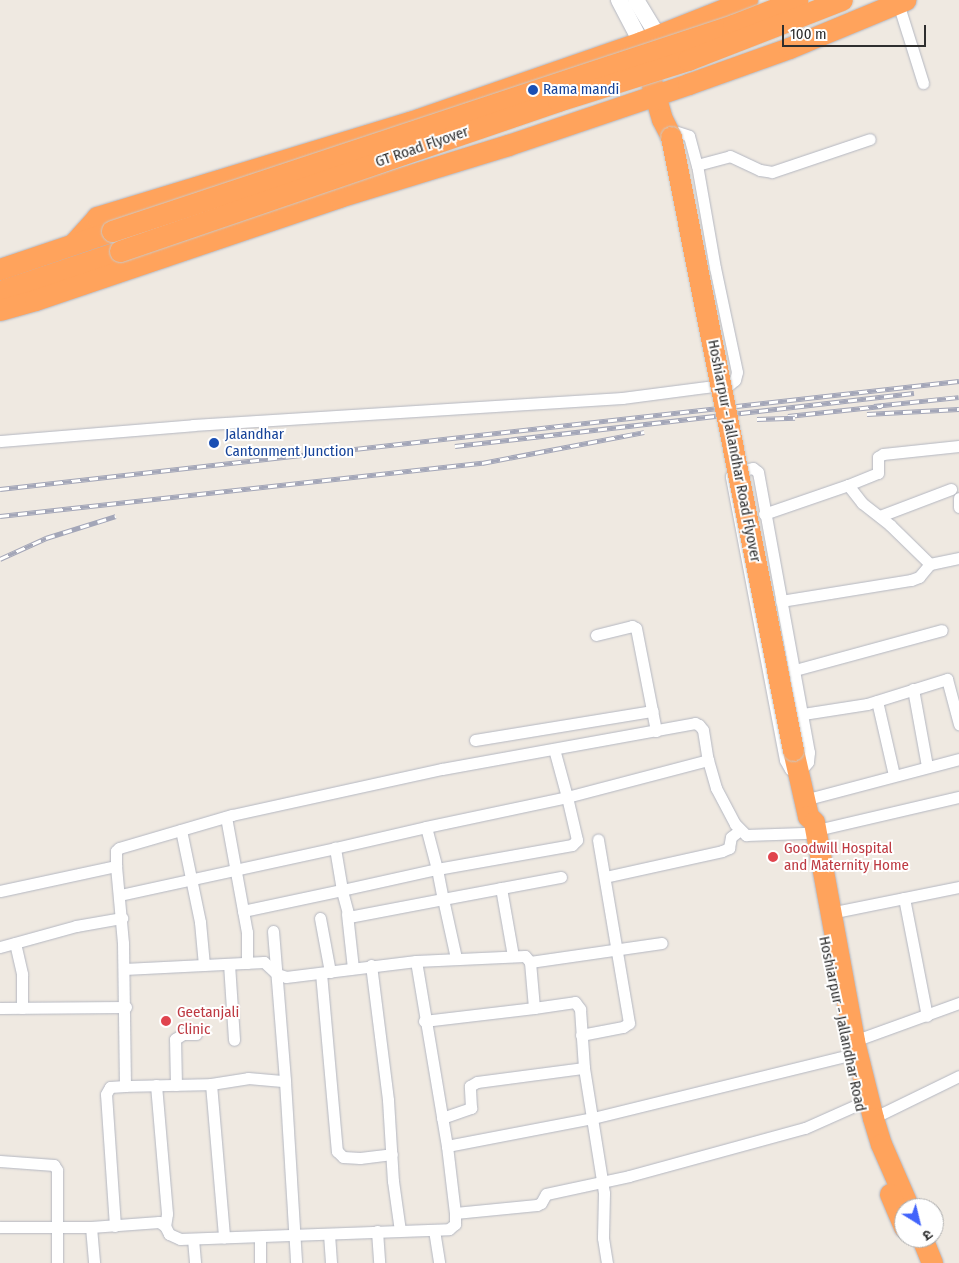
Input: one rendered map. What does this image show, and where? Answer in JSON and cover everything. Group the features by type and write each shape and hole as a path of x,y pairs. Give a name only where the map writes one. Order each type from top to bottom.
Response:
{"highway":[{"path":"73,244 97,217 410,122 649,39 747,0"},
{"name":"GT Road Flyover","path":"0,269 733,25 797,0"},
{"name":"GT Road Flyover","path":"0,292 549,104 688,60 842,0"},
{"path":"0,310 35,300 330,200 501,147 671,90 789,48 902,2"},
{"path":"702,18 694,30 695,45 712,66 724,71"},
{"name":"Hoshiarpur - Jallandhar Road Flyover","path":"649,39 671,90 667,128 798,774"},
{"path":"582,62 597,63 609,75 615,94 612,104 613,109"},
{"path":"613,109 638,110 667,128"},
{"name":"Hoshiarpur - Jallandhar Road","path":"798,774 830,913 850,1049"},
{"name":"Hoshiarpur - Jallandhar Road","path":"808,820 850,1049 866,1111 870,1147 894,1203"},
{"name":"Hoshiarpur - Jallandhar Road","path":"866,1111 904,1198"},
{"path":"913,1248 920,1263"},
{"path":"926,1248 932,1263"}],"street":[{"path":"619,0 649,39"},
{"path":"636,0 649,39"},
{"path":"902,2 923,84"},
{"path":"0,441 193,425 622,398 730,384 735,380 737,372 689,136 667,128"},
{"path":"696,165 730,156 760,170 772,172 870,139"},
{"path":"764,514 878,473 878,457 883,454 959,446"},
{"path":"753,468 756,470 764,514 803,714 809,756 808,762 798,774 790,769 785,760 732,472 753,468"},
{"path":"848,485 862,503 880,516 930,564"},
{"path":"880,516 951,489"},
{"path":"959,498 959,507"},
{"path":"781,602 912,580 919,577 930,564 959,558"},
{"path":"596,635 632,626 636,628 656,731"},
{"path":"794,670 942,630"},
{"path":"803,714 877,701 947,680 959,724"},
{"path":"913,689 927,766"},
{"path":"877,701 894,775"},
{"path":"475,740 653,711"},
{"path":"603,718 607,739"},
{"path":"125,1086 126,1007 122,918 116,866 116,851 119,848 226,817 397,778 697,723 703,730 708,760 716,788 740,830 749,835 808,820 959,797"},
{"path":"243,911 437,869 572,845 577,837 554,749"},
{"path":"808,820 894,775 959,759"},
{"path":"120,895 567,796 708,760"},
{"path":"226,817 247,932 247,964"},
{"path":"426,827 456,958"},
{"path":"181,830 200,922 204,965"},
{"path":"605,877 722,851 729,848 731,837 740,830"},
{"path":"581,1035 623,1027 629,1023 598,840"},
{"path":"336,848 347,914 353,968"},
{"path":"0,890 116,866"},
{"path":"347,914 351,917 561,877"},
{"path":"830,913 959,887"},
{"path":"500,888 513,956"},
{"path":"904,898 927,1016"},
{"path":"0,947 76,926 122,918"},
{"path":"320,918 339,1154 343,1157 360,1158 392,1154"},
{"path":"273,931 285,1081 296,1263"},
{"path":"15,942 22,974 22,1008"},
{"path":"530,962 662,943"},
{"path":"124,969 264,962 277,974 286,977 371,965 416,961 525,956 530,962 534,1008"},
{"path":"156,1085 167,1214 166,1226 167,1232 175,1238 260,1237 449,1229 454,1226 455,1213 447,1146 424,1021 416,961"},
{"path":"229,964 234,1040"},
{"path":"371,965 388,1100 400,1231"},
{"path":"424,1021 575,1002 580,1009 584,1068 602,1181 604,1202 603,1238 607,1263"},
{"path":"447,1146 592,1118 850,1049 959,1003"},
{"path":"0,1008 126,1007"},
{"path":"176,1085 174,1039 183,1034 196,1034"},
{"path":"442,1118 471,1108 469,1089 473,1084 584,1068"},
{"path":"455,1213 537,1205 541,1203 546,1194 866,1111 959,1076"},
{"path":"116,1226 106,1094 110,1087 211,1084 248,1078 285,1081"},
{"path":"211,1084 224,1237"},
{"path":"0,1161 54,1165 57,1170 57,1263"},
{"path":"0,1227 91,1228 159,1222 166,1226"},
{"path":"91,1228 94,1263"},
{"path":"434,1230 439,1263"},
{"path":"377,1231 379,1263"},
{"path":"329,1234 331,1263"},
{"path":"260,1237 260,1263"},
{"path":"193,1238 195,1263"}],"railway":[{"path":"0,489 959,381"},
{"path":"455,446 914,393"},
{"path":"874,406 959,397"},
{"path":"788,416 881,406"},
{"path":"867,414 959,409"},
{"path":"757,419 795,418"},
{"path":"0,516 482,463 644,432"},
{"path":"0,559 46,538 116,516"}],"place":[{"name":"Rama mandi","path":"533,90"},
{"name":"Jalandhar Cantonment Junction","path":"214,443"},
{"name":"Goodwill Hospital and Maternity Home","path":"773,857"},
{"name":"Geetanjali Clinic","path":"166,1021"}]}
